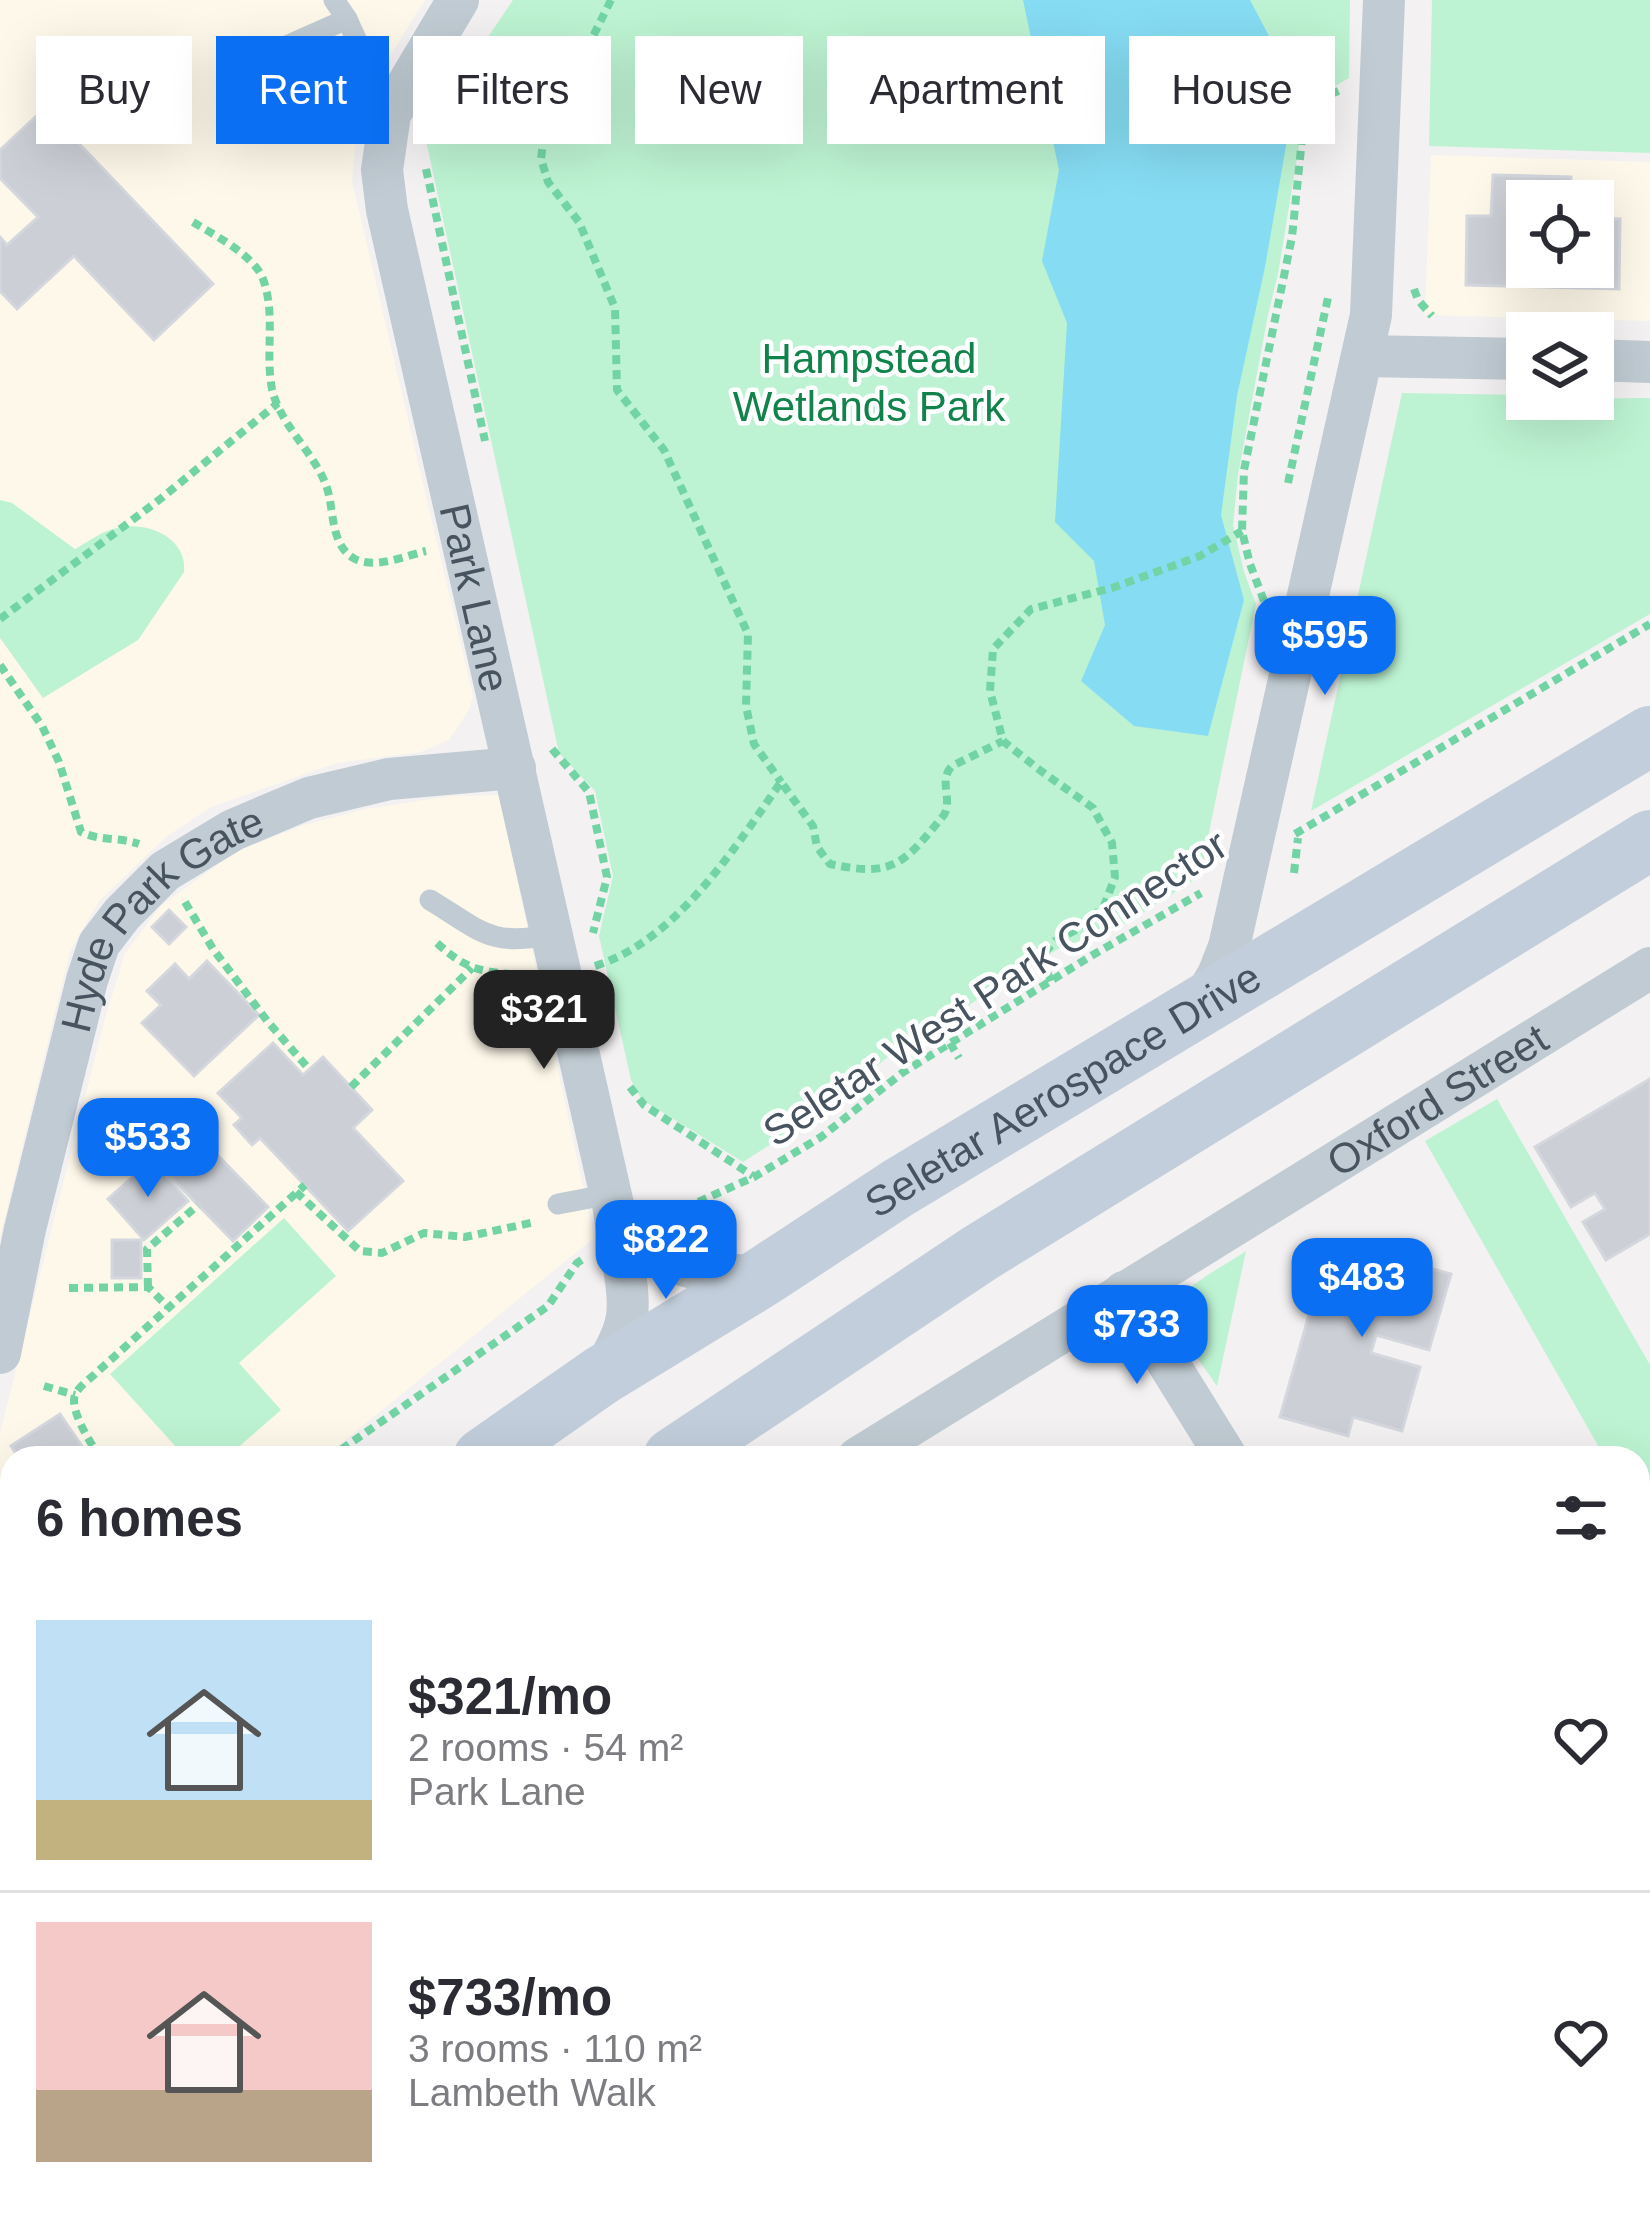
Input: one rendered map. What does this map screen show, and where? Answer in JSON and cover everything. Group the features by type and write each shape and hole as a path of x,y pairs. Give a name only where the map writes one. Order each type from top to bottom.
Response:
{"street":[{"name":"Park Lane","path":"458,0 390,114 382,158 384,194 515,768 572,957 618,1215 627,1294 620,1342 602,1375"},
{"path":"1200,1005 1229,947 1371,315 1384,0"},
{"path":"1363,356 1506,359"},
{"path":"1614,361 1650,362"},
{"name":"Seletar Aerospace Drive","path":"500,1446 602,1375 898,1188 1650,736"},
{"name":"Hyde Park Gate","path":"0,1353 25,1229 87,980 98,944 122,914 165,871 233,830 309,798 389,779 515,768"},
{"path":"692,1446 980,1253 1650,840"},
{"name":"Oxford Street","path":"877,1446 1650,968"},
{"path":"618,1215 657,1253 735,1276 764,1276"},
{"path":"1124,1292 1220,1446"}],"lane":[{"path":"301,36 340,10 390,114"},
{"path":"430,900 487,935 572,957"},
{"path":"558,1204 618,1215"}],"path":[{"path":"611,0 544,135 542,158 548,182 579,222 615,308 617,390 664,450 748,634 746,706 754,744 813,826 817,847 830,864 862,871 908,858 948,807 947,771 1003,741"},
{"path":"1264,601 1242,531 1244,470 1292,237 1302,139 1326,96 1355,84"},
{"path":"424,158 488,454"},
{"path":"193,222 236,249 264,281 272,390 328,490 339,544 351,557 369,564 463,543"},
{"path":"1413,284 1427,313 1443,322"},
{"path":"1288,483 1330,292"},
{"path":"0,619 278,403"},
{"path":"1051,981 1044,965 1046,951 1103,907 1115,877 1112,843 1093,808 1003,741 989,691 994,650 1031,609 1201,556 1242,531"},
{"path":"1261,621 1269,577"},
{"name":"Seletar West Park Connector","path":"1248,862 1650,624"},
{"path":"547,727 552,750 589,792 607,877 593,934 572,957"},
{"path":"572,957 638,947 683,908 728,858 781,782"},
{"path":"1294,873 1304,808"},
{"name":"Seletar West Park Connector","path":"346,1446 548,1306 618,1215 754,1177 821,1137 902,1073 1204,891 1201,911"},
{"path":"351,1088 472,968"},
{"path":"950,1043 959,1058"},
{"path":"628,1085 644,1105 754,1177"},
{"path":"92,1446 75,1395 301,1189 360,1251 382,1253 424,1233 465,1237 618,1215"},
{"path":"168,1307 148,1287 144,1258 182,1213 198,1204"},
{"path":"69,1288 148,1287"},
{"path":"44,1386 75,1395"}],"shaded area":[{"path":"0,0 425,0 389,57 389,36 216,36 216,144 355,144 352,181 473,696 469,710 449,740 421,752 337,763 211,807 166,837 99,901 70,951 0,1238"},
{"path":"1431,155 1650,162 1650,321 1614,320 1614,312 1506,312 1506,317 1425,315"},
{"path":"499,795 594,1238 338,1446 0,1446 125,953 161,906 235,852 301,826 366,809 450,796"}],"green space":[{"name":"Hampstead Wetlands Park","path":"513,0 1350,0 1349,78 1335,86 1335,36 1129,36 1129,144 1299,144 1238,475 1233,525 1256,604 1200,876 1128,922 1056,950 890,1055 826,1109 743,1162 641,1099 631,1080 599,936 613,876 595,791 559,753 427,144 611,144 611,36 489,36"},
{"path":"1432,0 1650,0 1650,153 1429,146"},
{"path":"1402,393 1506,395 1506,420 1614,420 1614,398 1650,398 1650,614 1311,811"},
{"path":"0,500 12,503 75,549 110,530 135,526 171,539 183,559 184,572 138,640 43,698 0,638"},
{"path":"1497,1099 1650,1365 1650,1446 1598,1446 1425,1141"},
{"path":"284,1218 336,1276 239,1363 281,1410 240,1446 175,1446 110,1374"},
{"path":"1246,1251 1217,1386 1187,1341 1177,1316 1178,1304 1188,1289"}],"water":[{"path":"1023,0 1250,0 1269,36 1129,36 1129,144 1286,144 1237,396 1221,515 1244,600 1208,736 1134,726 1081,681 1105,625 1094,561 1055,522 1067,323 1042,261 1059,170 1053,144 1105,144 1105,36 1031,36"}],"building":[{"path":"36,116 36,144 79,144 213,284 154,340 74,256 17,309 0,291 0,237 7,245 38,217 0,178 0,150"},
{"path":"1493,175 1571,177 1506,180 1506,286 1466,285 1467,216 1491,216"},
{"path":"1614,219 1620,219 1619,289 1581,288 1614,288"},
{"path":"169,910 186,927 169,944 152,927"},
{"path":"207,961 259,1015 194,1076 142,1023 161,1005 147,991 175,964 189,979"},
{"path":"273,1043 303,1075 323,1057 372,1110 353,1128 403,1181 348,1231 260,1138 252,1145 234,1125 242,1118 218,1093"},
{"path":"1650,1079 1650,1234 1606,1260 1583,1222 1605,1209 1595,1193 1571,1207 1535,1147"},
{"path":"192,1129 268,1207 233,1241 157,1163"},
{"path":"152,1160 188,1201 144,1240 108,1199"},
{"path":"112,1240 141,1240 141,1278 112,1278"},
{"path":"1330,1241 1451,1274 1429,1350 1376,1335 1371,1353 1420,1367 1402,1431 1353,1417 1348,1436 1280,1417"},
{"path":"60,1414 82,1446 11,1446"}]}
